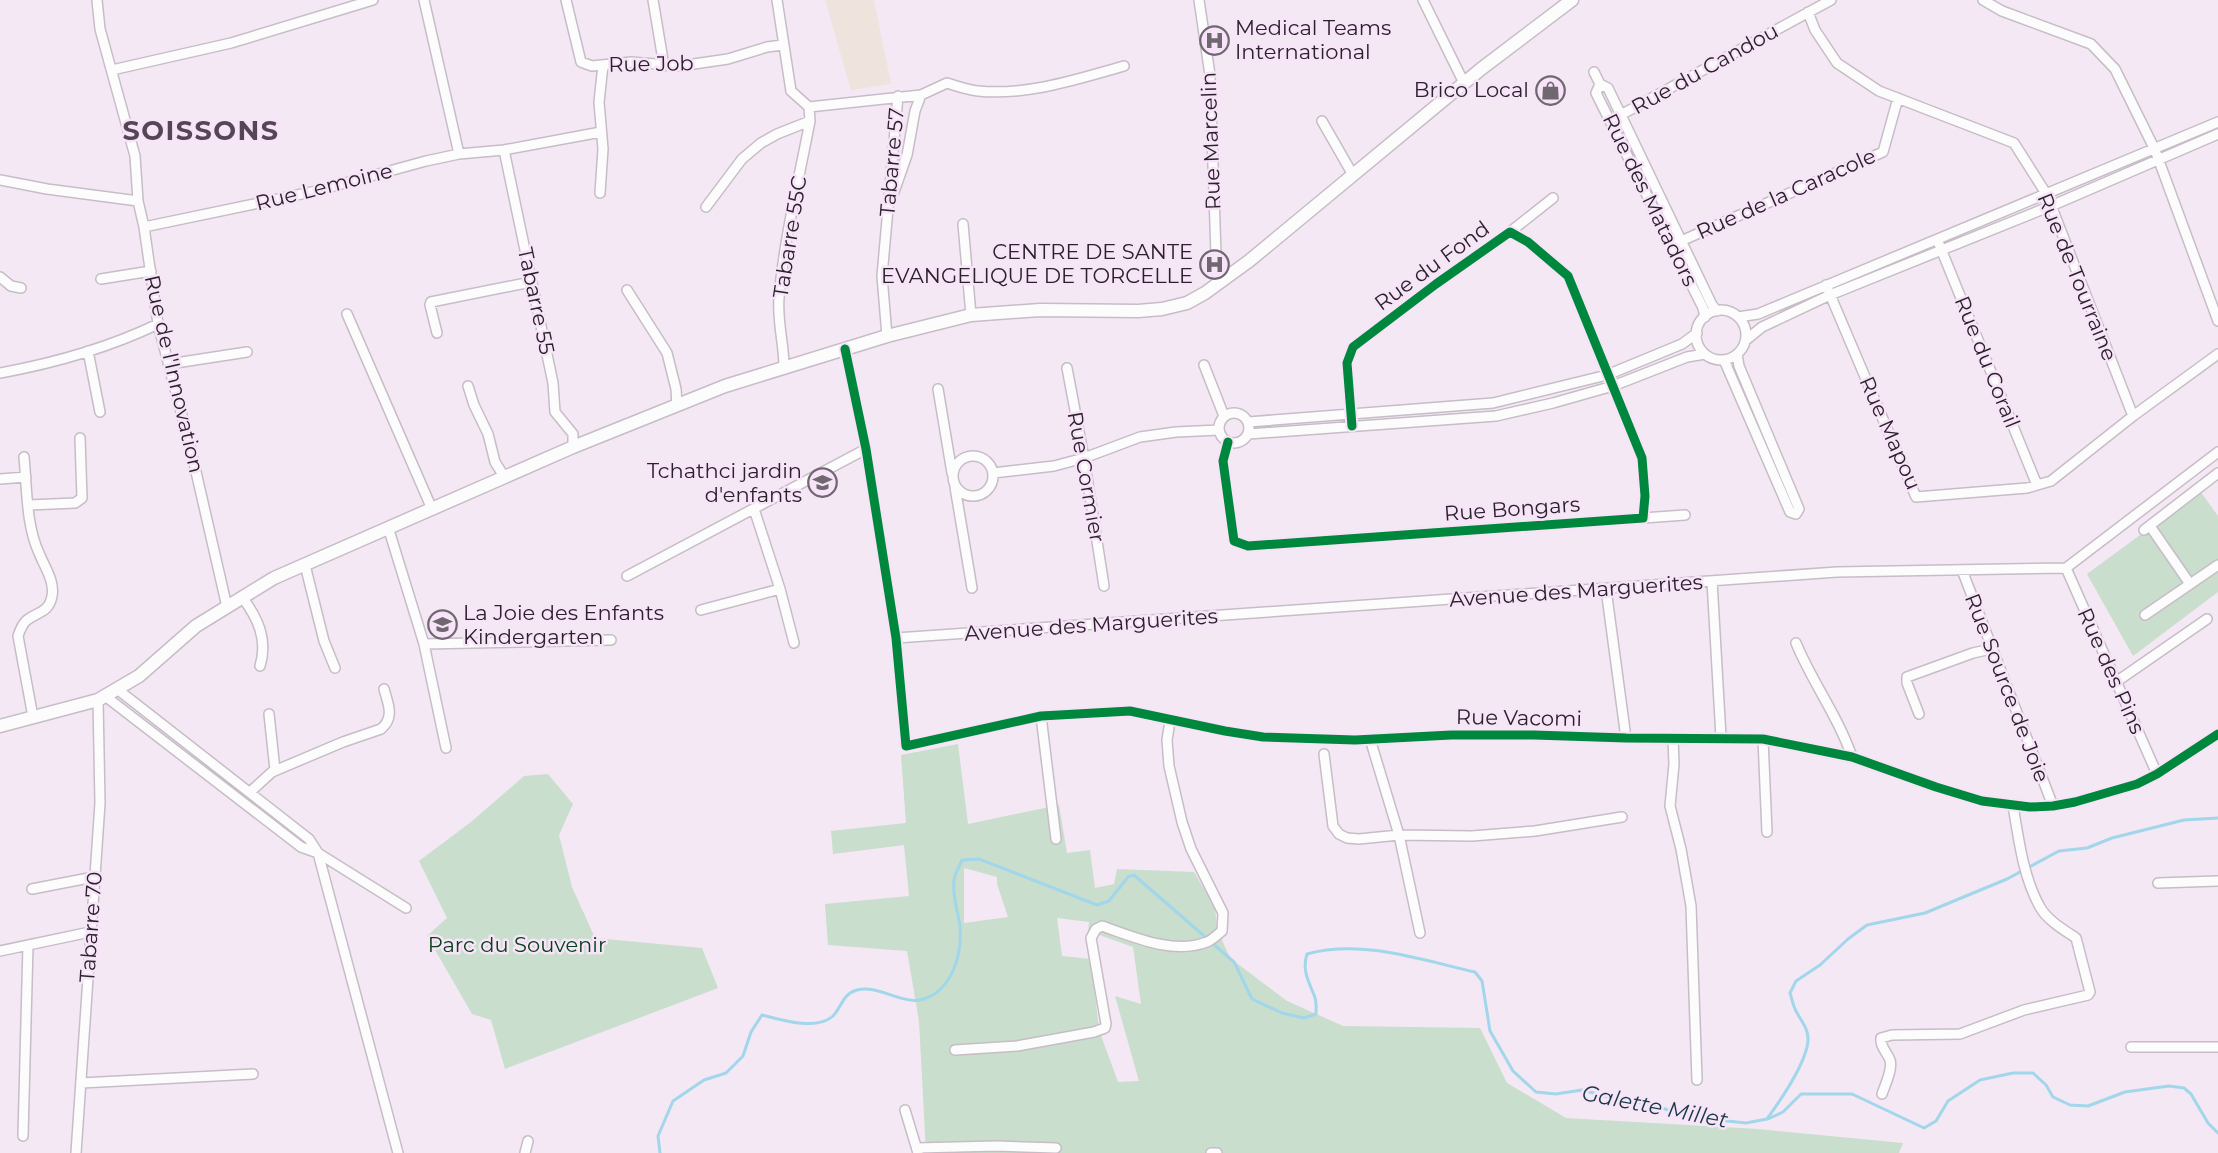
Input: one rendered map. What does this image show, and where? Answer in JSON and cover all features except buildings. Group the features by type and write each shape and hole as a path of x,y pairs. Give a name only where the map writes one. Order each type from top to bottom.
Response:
{"main road":[{"path":"0,726 102,698 138,676 195,626 274,578 573,447 725,386 887,336 971,315 1040,310 1138,311 1162,309 1186,303 1205,293 1249,261 1464,83 1572,0"}],"street":[{"name":"Rue de l'Innovation","path":"97,0 100,29 135,156 138,201 158,324 191,450 227,607"},
{"path":"112,70 231,43 373,0"},
{"path":"424,0 459,154"},
{"name":"Rue Job","path":"566,0 581,62 592,66 631,62 680,66 728,59 767,47 783,45"},
{"path":"653,0 664,66"},
{"path":"777,0 791,91 809,107 921,95 946,83 976,91 1005,92 1034,88 1124,66"},
{"name":"Rue Marcelin","path":"1199,0 1210,75 1217,284"},
{"path":"1423,0 1464,83"},
{"name":"Rue du Candou","path":"1610,120 1831,0"},
{"path":"1983,0 2002,11 2091,44 2115,69 2155,150 2218,321"},
{"name":"Rue de Tourraine","path":"1808,12 1815,30 1837,63 1880,91 2014,143 2047,195 2133,417"},
{"path":"600,193 603,148 599,102 603,65"},
{"name":"Rue des Matadors","path":"1594,72 1600,84 1608,88 1621,115 1676,242 1705,317"},
{"name":"Rue des Matadors","path":"1600,84 1596,93 1676,242 1717,311"},
{"path":"890,202 907,155 915,111 921,95"},
{"name":"Tabarre 57","path":"887,336 882,276 898,96"},
{"name":"Rue de la Caracole","path":"1676,242 1883,152 1898,98"},
{"name":"Tabarre 55C","path":"784,367 778,300 810,121 809,107"},
{"path":"1322,120 1353,175"},
{"path":"706,207 742,159 777,134 810,121"},
{"path":"1738,317 1758,314 2218,123"},
{"name":"Rue Lemoine","path":"144,227 316,191 459,154 504,150 601,132"},
{"path":"1746,339 1744,327 1738,317 1730,312 1717,311 1705,317 1698,326 1698,344 1705,354 1714,359 1724,360 1737,354 1746,339 1762,327 1830,295 2051,206 2218,134"},
{"name":"Tabarre 55","path":"504,150 553,382 555,411 573,434 573,447"},
{"path":"0,180 47,189 138,201"},
{"name":"Rue du Fond","path":"1352,426 1347,363 1353,347 1553,198"},
{"path":"963,224 971,315"},
{"name":"Rue du Fond","path":"1510,232 1528,242 1568,276 1607,375"},
{"name":"Rue du Corail","path":"1937,239 2037,485"},
{"path":"102,279 151,271"},
{"path":"0,277 11,286 21,288"},
{"path":"437,333 431,302 531,282"},
{"name":"Rue Mapou","path":"1826,285 1916,497 2051,482 2218,354"},
{"path":"627,290 667,353 676,389 677,406"},
{"path":"347,314 432,509"},
{"path":"0,373 55,362 140,333 158,324"},
{"path":"1248,422 1493,403 1607,375 1682,344 1697,333"},
{"path":"845,349 866,449 896,638"},
{"path":"88,351 100,412"},
{"path":"169,364 247,352"},
{"path":"1248,434 1248,422 1241,415 1236,413 1224,416 1220,421 1221,436 1228,442 1240,442 1248,434 1496,416 1613,386 1687,357 1705,354"},
{"path":"1724,360 1790,512 1796,514 1799,509 1739,366 1737,354"},
{"path":"1204,364 1224,416"},
{"name":"Rue Cormier","path":"1067,368 1104,586"},
{"path":"1607,375 1642,458 1645,496 1643,518"},
{"path":"468,386 488,434 495,462 505,478"},
{"path":"938,389 972,588"},
{"path":"993,473 1024,471 1084,458 1140,437 1176,432 1219,430"},
{"path":"29,505 80,501 82,498 80,438"},
{"name":"Rue Bongars","path":"1228,442 1223,461 1234,541 1248,546 1685,515"},
{"path":"627,576 866,449"},
{"path":"948,450 984,460 993,473 988,489 974,496 958,509"},
{"path":"2066,568 2217,456"},
{"path":"24,457 29,505 38,551 47,569 52,589 48,607 27,620 18,636 33,717"},
{"path":"952,473 959,463 968,457"},
{"path":"2190,584 2147,528 2218,473"},
{"path":"0,479 26,477"},
{"path":"955,487 965,494 974,496"},
{"path":"754,509 780,589 794,643"},
{"path":"388,527 424,644 446,748"},
{"path":"304,565 324,641 335,668"},
{"path":"2145,615 2218,565"},
{"name":"Avenue des Marguerites","path":"896,638 1838,572 2066,568"},
{"name":"Rue des Pins","path":"2066,568 2157,774"},
{"name":"Rue Source de Joie","path":"1962,570 2053,807"},
{"path":"1712,581 1721,737"},
{"path":"701,610 780,589"},
{"path":"1606,589 1626,738"},
{"path":"242,597 259,624 264,646 260,666"},
{"path":"2116,682 2207,619"},
{"name":"Rue Vacomi","path":"896,638 906,746 1041,716 1130,711 1170,721 1263,737 1370,739 1451,735 1534,735 1763,739 1852,757 1982,801 2013,806 2053,807 2138,784 2218,734"},
{"path":"424,644 611,640"},
{"path":"1796,643 1808,671 1838,720 1852,757"},
{"path":"1919,714 1907,683 1907,677 1973,653 1991,649"},
{"path":"117,689 309,839 318,853 398,1153"},
{"path":"250,792 275,770 342,742 381,729 391,715 384,689"},
{"path":"102,698 301,847 318,853 406,908"},
{"name":"Tabarre 70","path":"76,1153 100,803 102,698"},
{"path":"269,714 275,770"},
{"path":"1041,716 1056,839"},
{"path":"955,1050 1017,1046 1105,1029 1091,938 1096,929 1102,926 1166,946 1191,946 1209,941 1222,931 1223,913 1195,859 1182,822 1169,766 1167,740 1170,721"},
{"path":"1673,738 1674,764 1670,806 1681,849 1690,906 1697,1080"},
{"path":"1370,739 1399,835 1420,933"},
{"path":"1763,739 1767,832"},
{"path":"1324,754 1333,826 1339,834 1359,839 1399,835 1509,834 1622,817"},
{"path":"1882,1094 1890,1065 1880,1042 1881,1038 1892,1035 1960,1034 2024,1010 2088,994 2090,991 2076,938 2040,909 2025,870 2013,806"},
{"path":"32,888 94,877"},
{"path":"2157,883 2218,881"},
{"path":"0,951 90,932"},
{"path":"23,1136 28,945"},
{"path":"2131,1047 2218,1047"},
{"path":"81,1083 253,1074"},
{"path":"905,1110 918,1151 997,1146 1056,1148"},
{"path":"525,1153 528,1141"},
{"path":"1211,1153 1217,1153"}],"shaded area":[{"path":"825,0 874,0 891,84 851,90"}],"green space":[{"path":"2200,491 2218,516 2218,592 2133,656 2087,574"},
{"path":"958,744 968,824 1059,805 1067,853 1090,850 1095,888 1114,884 1117,869 1194,872 1215,907 1217,929 1230,958 1287,1001 1343,1026 1480,1028 1507,1083 1566,1118 1757,1129 1903,1143 1899,1153 926,1153 919,1021 907,951 828,945 825,904 909,896 904,845 833,854 831,831 906,823 901,755","holes":["964,868 997,877 997,884 1008,917 964,923","1057,918 1089,922 1088,931 1133,947 1141,1004 1115,996 1139,1081 1118,1082 1099,1030 1091,959 1062,956"]},
{"name":"Parc du Souvenir","path":"548,774 573,804 559,835 572,887 595,938 702,948 718,988 505,1069 491,1020 472,1014 427,936 447,918 419,861 471,822 524,776"}],"waterway":[{"name":"Galette Millet","path":"660,1153 658,1136 673,1101 704,1080 726,1073 743,1056 751,1032 762,1015 799,1023 818,1023 833,1016 848,994 857,990 873,990 899,998 916,1000 924,999 942,987 954,969 959,948 960,926 954,886 955,876 962,860 979,859 1097,905 1109,901 1128,877 1134,875 1234,962 1252,999 1282,1013 1304,1018 1316,1014 1316,1000 1305,970 1307,954 1328,950 1370,950 1413,957 1475,972 1482,981 1490,1031 1513,1071 1536,1092 1556,1094 1582,1090 1675,1112 1701,1114 1718,1120 1746,1123 1767,1119 1792,1082 1803,1060 1808,1041 1807,1033 1790,993 1796,981 1820,965 1867,925 1925,913 2007,879 2059,851 2087,848 2112,838 2184,820 2218,818"},
{"path":"1768,1119 1783,1112 1801,1094 1852,1094 1924,1128 1936,1121 1948,1101 1980,1080 2013,1073 2033,1073 2046,1085 2053,1097 2070,1105 2088,1106 2125,1092 2169,1086 2184,1088 2191,1094 2208,1123 2218,1133"}],"cycle path":[{"path":"1228,442 1223,461 1234,541 1248,546 1643,518 1645,496 1642,458 1568,276 1528,242 1510,232 1353,347 1347,363 1352,426"},
{"path":"845,349 866,449 896,638 906,746 1041,716 1130,711 1263,737 1355,740 1451,735 1534,735 1763,739 1852,757 1982,801 2030,807 2075,802 2137,784 2157,774 2218,734"}],"place":[{"name":"Medical Teams International","path":"1214,40"},
{"name":"Brico Local","path":"1550,90"},
{"name":"CENTRE DE SANTE EVANGELIQUE DE TORCELLE","path":"1214,264"},
{"name":"Tchathci jardin d'enfants","path":"823,483"},
{"name":"La Joie des Enfants Kindergarten","path":"442,625"}],"district":[{"name":"SOISSONS","path":"201,131"}]}
